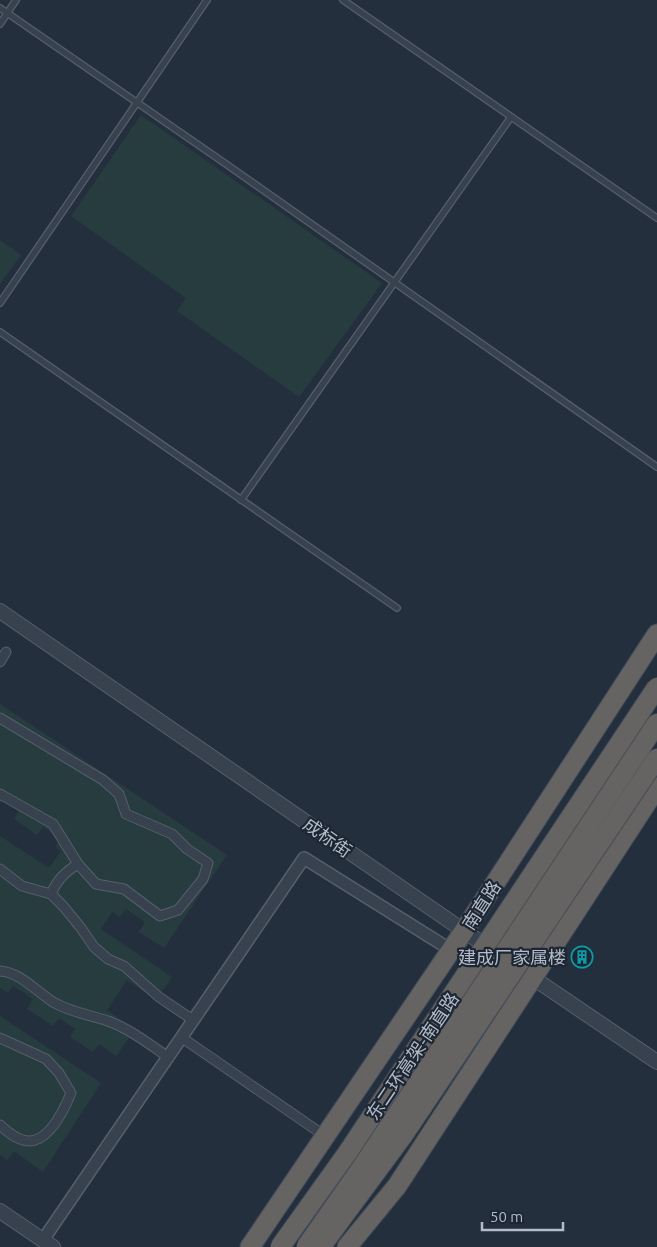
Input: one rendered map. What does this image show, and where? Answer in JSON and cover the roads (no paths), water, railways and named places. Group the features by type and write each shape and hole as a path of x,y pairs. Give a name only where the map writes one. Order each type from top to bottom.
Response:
{"highway":[{"name":"南直路","path":"250,1247 464,931 657,634"},
{"name":"东二环高架-南直路","path":"280,1247 348,1152 657,687"},
{"name":"东二环高架-南直路","path":"306,1247 364,1164 657,723"},
{"path":"320,1247 404,1134 657,758"},
{"path":"352,1246 396,1186 657,787"},
{"path":"265,1247 410,1034 442,982 451,950"}],"street":[{"name":"成标街","path":"0,611 657,1062"},
{"path":"0,662 6,652"},
{"path":"0,718 103,780 119,794 126,814 172,834 208,863 203,879 178,910 160,916 124,889 96,884 78,864 53,824 0,794"},
{"path":"0,1211 48,1244 181,1037 304,858 451,950"},
{"path":"51,894 65,871 78,864"},
{"path":"0,869 22,886 51,894 81,928 94,947 108,959 124,966 158,997 193,1020"},
{"path":"0,971 20,978 55,1003 85,1016 108,1021 134,1033 168,1057"},
{"path":"181,1037 325,1136"},
{"path":"0,1038 46,1059 59,1073 71,1093 64,1111 52,1128 35,1141 25,1141 14,1136 0,1125"}],"lane":[{"path":"0,24 16,0"},
{"path":"0,303 207,0"},
{"path":"343,0 657,218"},
{"path":"0,8 657,467"},
{"path":"241,500 511,117"},
{"path":"0,332 397,608"}],"place":[{"name":"建成厂家属楼","path":"582,957"}]}
